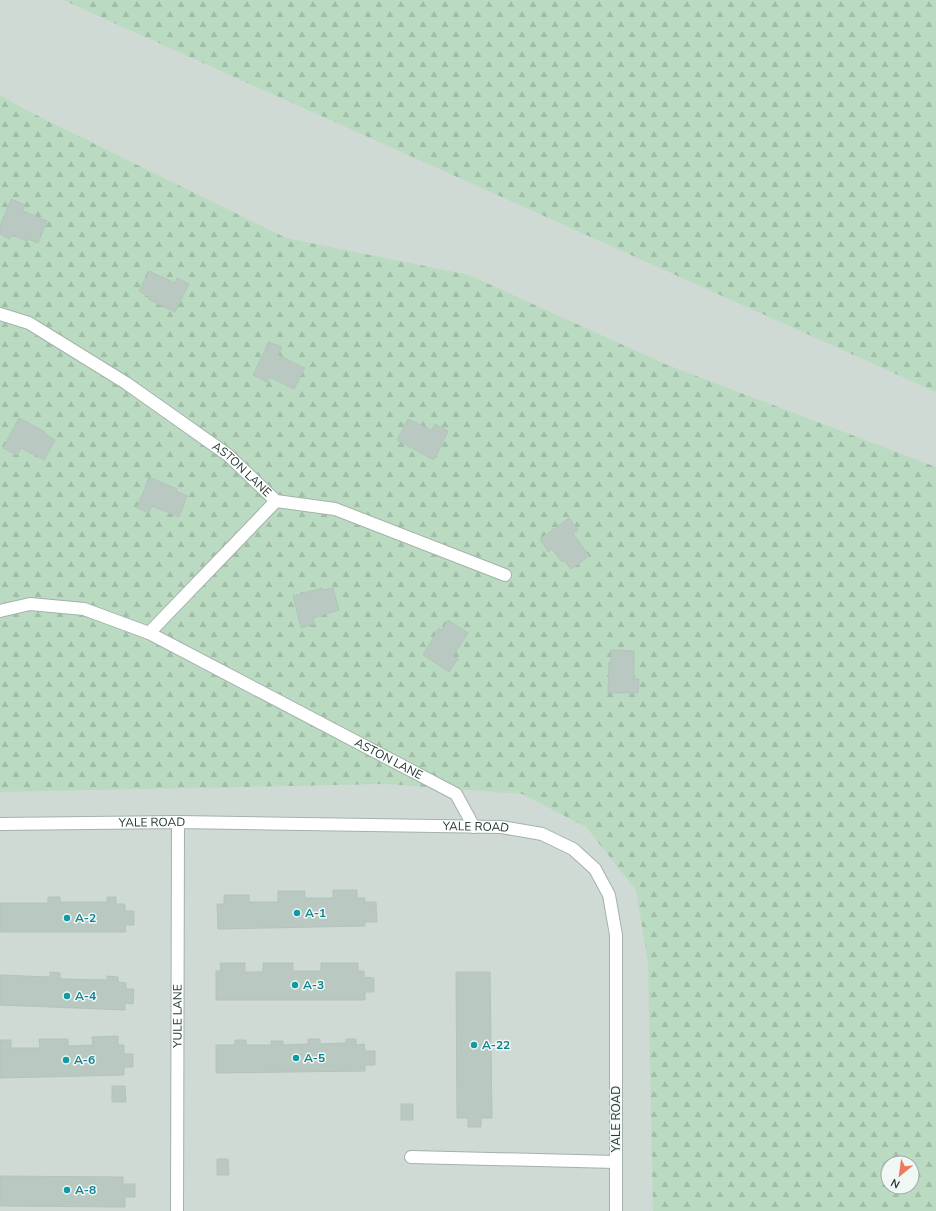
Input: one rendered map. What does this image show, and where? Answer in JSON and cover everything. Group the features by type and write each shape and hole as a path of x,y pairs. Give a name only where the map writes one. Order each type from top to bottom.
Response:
{"street":[{"name":"ASTON LANE","path":"0,314 29,323 126,383 228,455 276,501 335,509 505,575"},
{"path":"149,633 276,501"},
{"name":"ASTON LANE","path":"0,611 30,604 84,609 149,633 456,794 474,827"},
{"name":"YALE ROAD","path":"0,824 178,822 501,827 542,834 573,849 595,869 610,895 616,935 616,1211"},
{"name":"YULE LANE","path":"177,1211 178,822"},
{"path":"411,1158 616,1162"}],"shaded area":[{"path":"0,0 936,0 936,1211 0,1211"}],"green space":[{"path":"63,0 936,0 936,392"},
{"path":"0,95 24,109 286,238 469,275 665,364 936,467 936,1211 653,1211 648,963 636,890 586,827 522,794 386,784 0,792"}],"building":[{"path":"11,199 25,205 23,211 47,221 38,243 28,239 27,241 12,235 10,239 0,234 0,226"},
{"path":"149,271 175,283 177,278 189,284 175,312 148,299 149,297 139,291"},
{"path":"269,342 282,347 278,355 305,368 294,389 269,377 267,382 253,375"},
{"path":"19,418 45,432 45,434 55,440 44,460 21,448 17,455 3,448"},
{"path":"408,419 432,430 435,424 448,431 434,460 397,440"},
{"path":"149,477 177,489 176,491 187,496 179,517 152,506 149,513 137,508"},
{"path":"569,518 578,530 573,533 589,556 571,569 564,560 562,562 552,549 548,552 540,539"},
{"path":"322,588 323,590 333,588 339,610 313,618 314,624 301,628 293,596"},
{"path":"448,620 468,633 453,656 458,659 449,672 423,655 439,628 442,630"},
{"path":"611,650 634,651 634,679 639,679 638,693 608,693"},
{"name":"A-1","path":"333,890 357,890 357,898 365,898 364,902 376,902 377,922 365,922 365,926 218,929 217,904 224,904 224,895 249,895 249,902 278,902 278,891 305,891 305,898 333,898"},
{"name":"A-2","path":"48,897 60,897 60,902 107,902 107,897 116,897 116,904 125,904 125,911 134,911 134,925 125,925 126,932 0,932 0,903 48,903"},
{"name":"A-3","path":"220,963 245,963 245,972 263,972 263,963 293,963 293,971 321,971 321,963 358,963 358,971 364,971 364,977 374,978 374,992 365,992 365,1000 216,1000 216,971 221,971"},
{"name":"A-4","path":"50,972 60,973 60,979 107,980 107,976 118,977 118,982 126,983 126,989 134,989 133,1004 125,1003 125,1010 0,1005 0,975 50,977"},
{"name":"A-22","path":"456,972 490,972 492,1118 481,1118 481,1127 468,1127 468,1118 457,1118"},
{"name":"A-6","path":"118,1036 118,1045 124,1045 124,1054 133,1054 133,1067 124,1067 124,1075 0,1078 0,1040 11,1040 11,1048 40,1048 39,1039 68,1039 68,1046 93,1045 92,1037"},
{"name":"A-5","path":"308,1039 320,1039 320,1044 346,1043 346,1039 356,1039 356,1045 364,1044 365,1051 375,1051 375,1065 365,1065 365,1071 216,1073 216,1045 235,1045 235,1040 246,1040 246,1045 272,1045 271,1041 283,1041 283,1045 308,1044"},
{"path":"112,1086 125,1086 126,1102 112,1102"},
{"path":"401,1104 413,1104 413,1120 401,1120"},
{"path":"217,1159 228,1159 229,1175 217,1175"},
{"name":"A-8","path":"0,1176 123,1177 123,1184 135,1184 135,1197 125,1197 125,1207 0,1206"}],"place":[{"name":"A-1","path":"297,913"},
{"name":"A-2","path":"67,918"},
{"name":"A-3","path":"295,985"},
{"name":"A-4","path":"67,996"},
{"name":"A-22","path":"474,1045"},
{"name":"A-5","path":"296,1058"},
{"name":"A-6","path":"66,1060"},
{"name":"A-8","path":"67,1190"}]}
